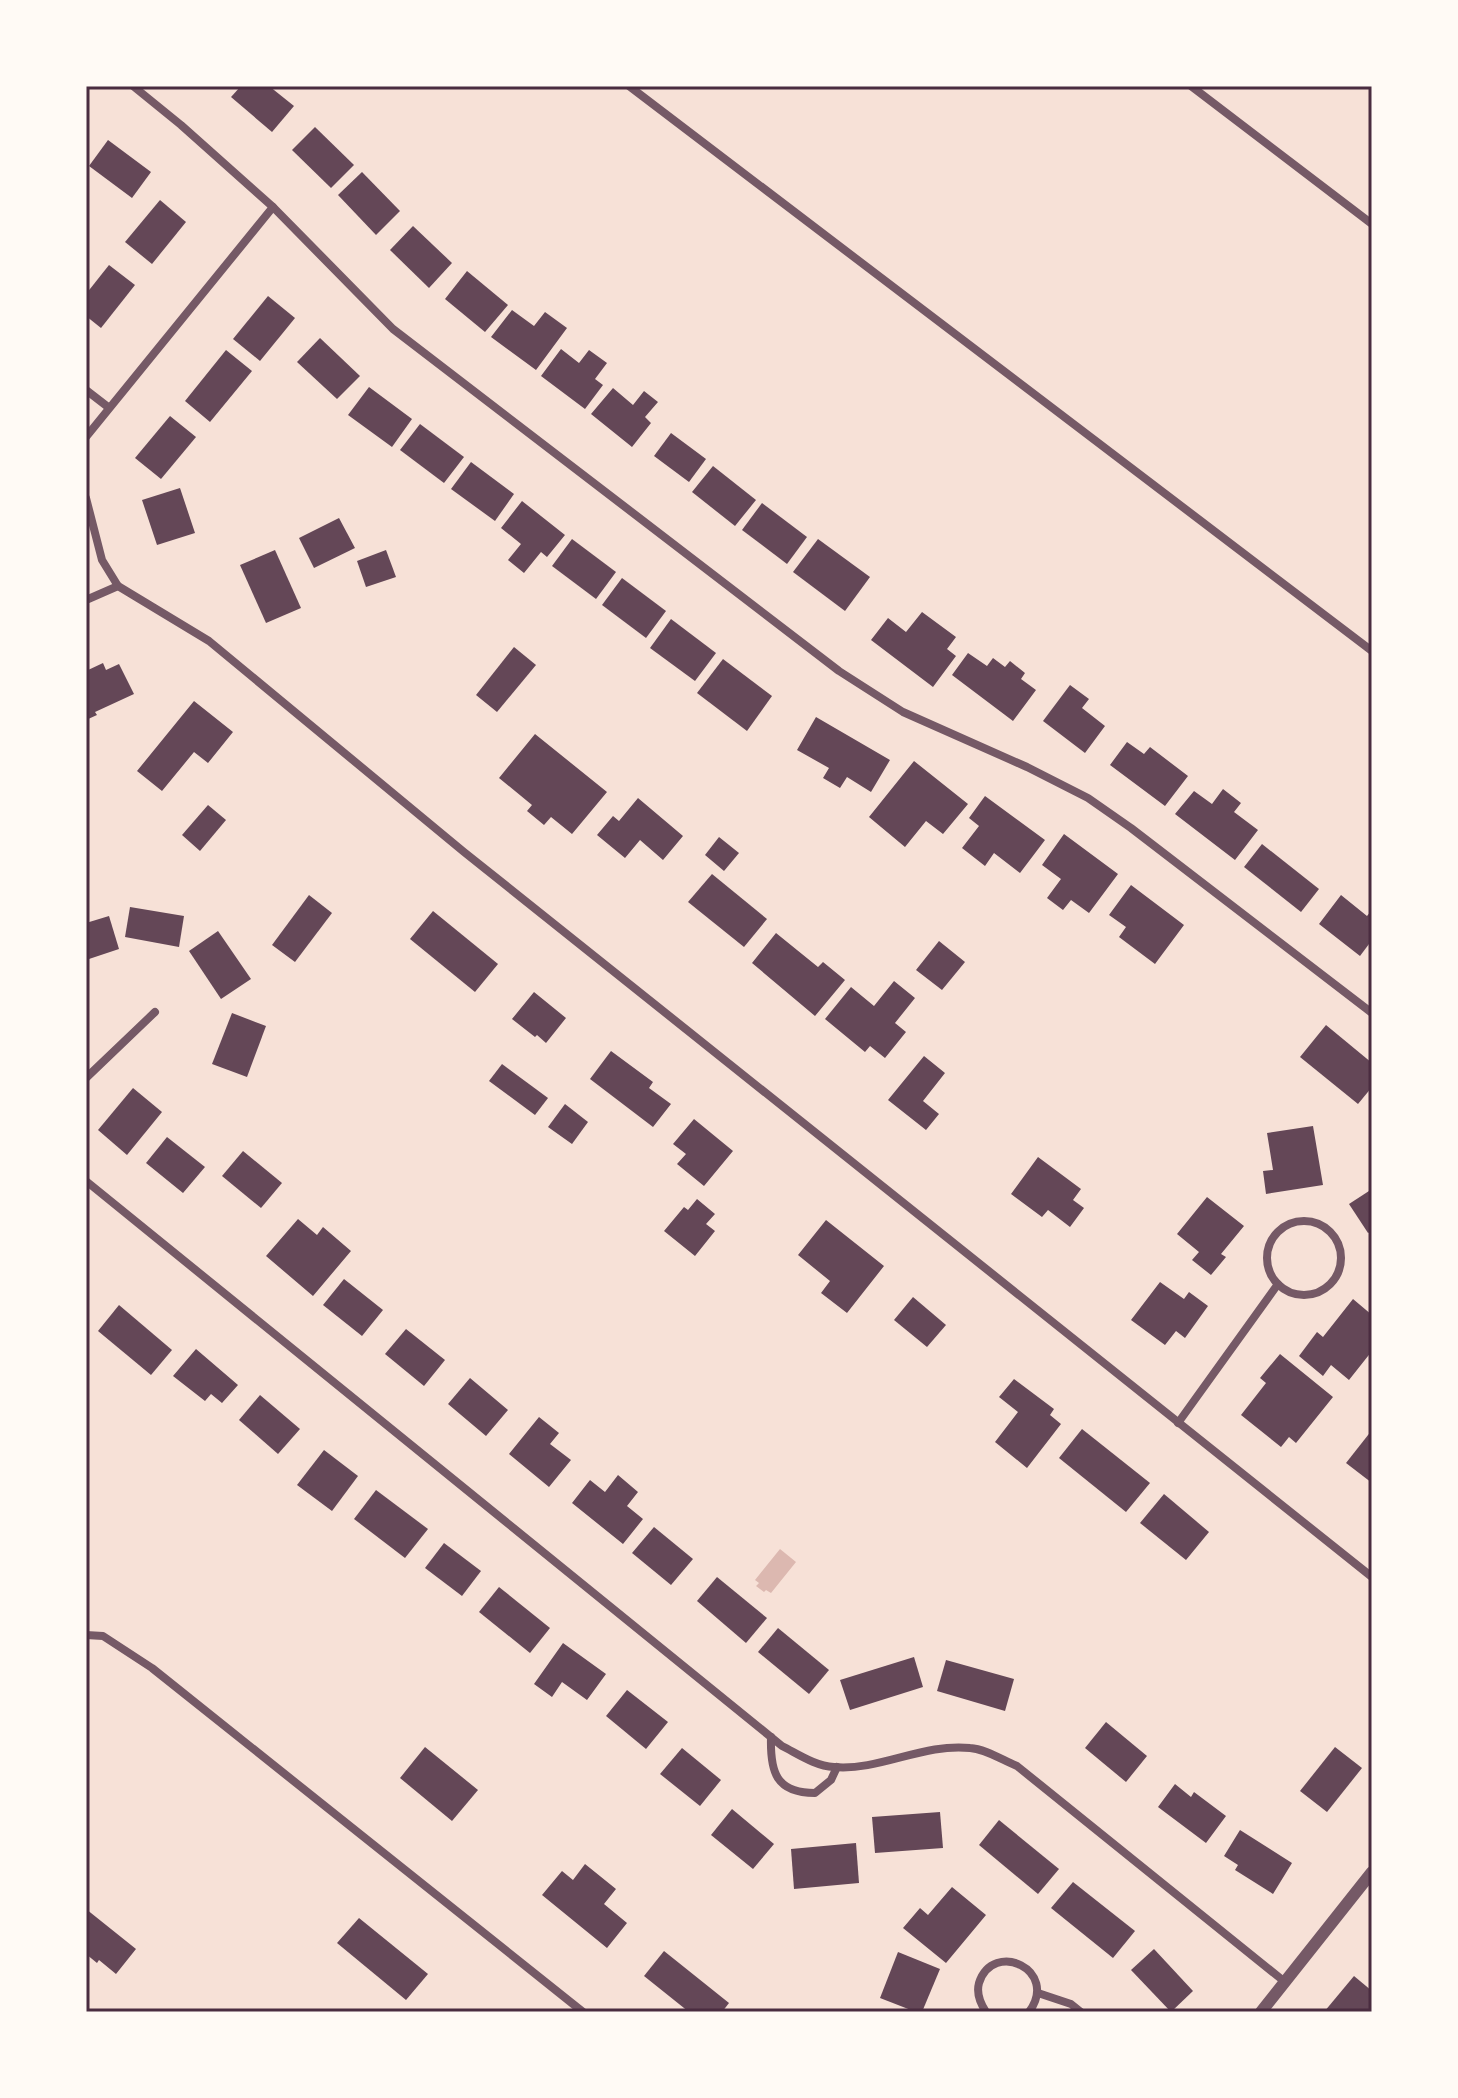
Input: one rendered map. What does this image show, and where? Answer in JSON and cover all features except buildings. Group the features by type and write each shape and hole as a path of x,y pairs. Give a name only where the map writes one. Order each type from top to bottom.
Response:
{"street":[{"path":"133,86 273,207 393,329 839,671 903,712 1088,798 1372,1013"},
{"path":"629,86 1372,651"},
{"path":"1191,86 1372,224"},
{"path":"86,437 273,207"},
{"path":"86,390 108,407"},
{"path":"86,498 102,560 118,586 209,641 464,852 1371,1574"},
{"path":"86,600 118,586"},
{"path":"86,1078 155,1012"},
{"path":"86,1181 771,1737 816,1763 837,1767 868,1764 929,1748 969,1747 1017,1766 1285,1982"},
{"path":"1309,1221 1330,1232 1340,1255 1339,1268 1325,1288 1313,1294 1300,1295 1278,1284 1267,1264 1271,1241 1277,1232 1287,1225 1309,1221"},
{"path":"1178,1423 1278,1284"},
{"path":"86,1635 103,1636 152,1668 583,2012"},
{"path":"771,1737 770,1758 776,1778 788,1790 815,1793 831,1780 837,1767"},
{"path":"1261,2012 1372,1872"},
{"path":"986,2012 979,2001 977,1989 980,1978 987,1969 1009,1961 1030,1971 1036,1981 1038,1993 1029,2012"},
{"path":"1038,1993 1071,2004 1081,2012"}],"shaded area":[{"path":"780,1549 796,1562 771,1593 764,1592 756,1586 759,1583 755,1580"}]}
